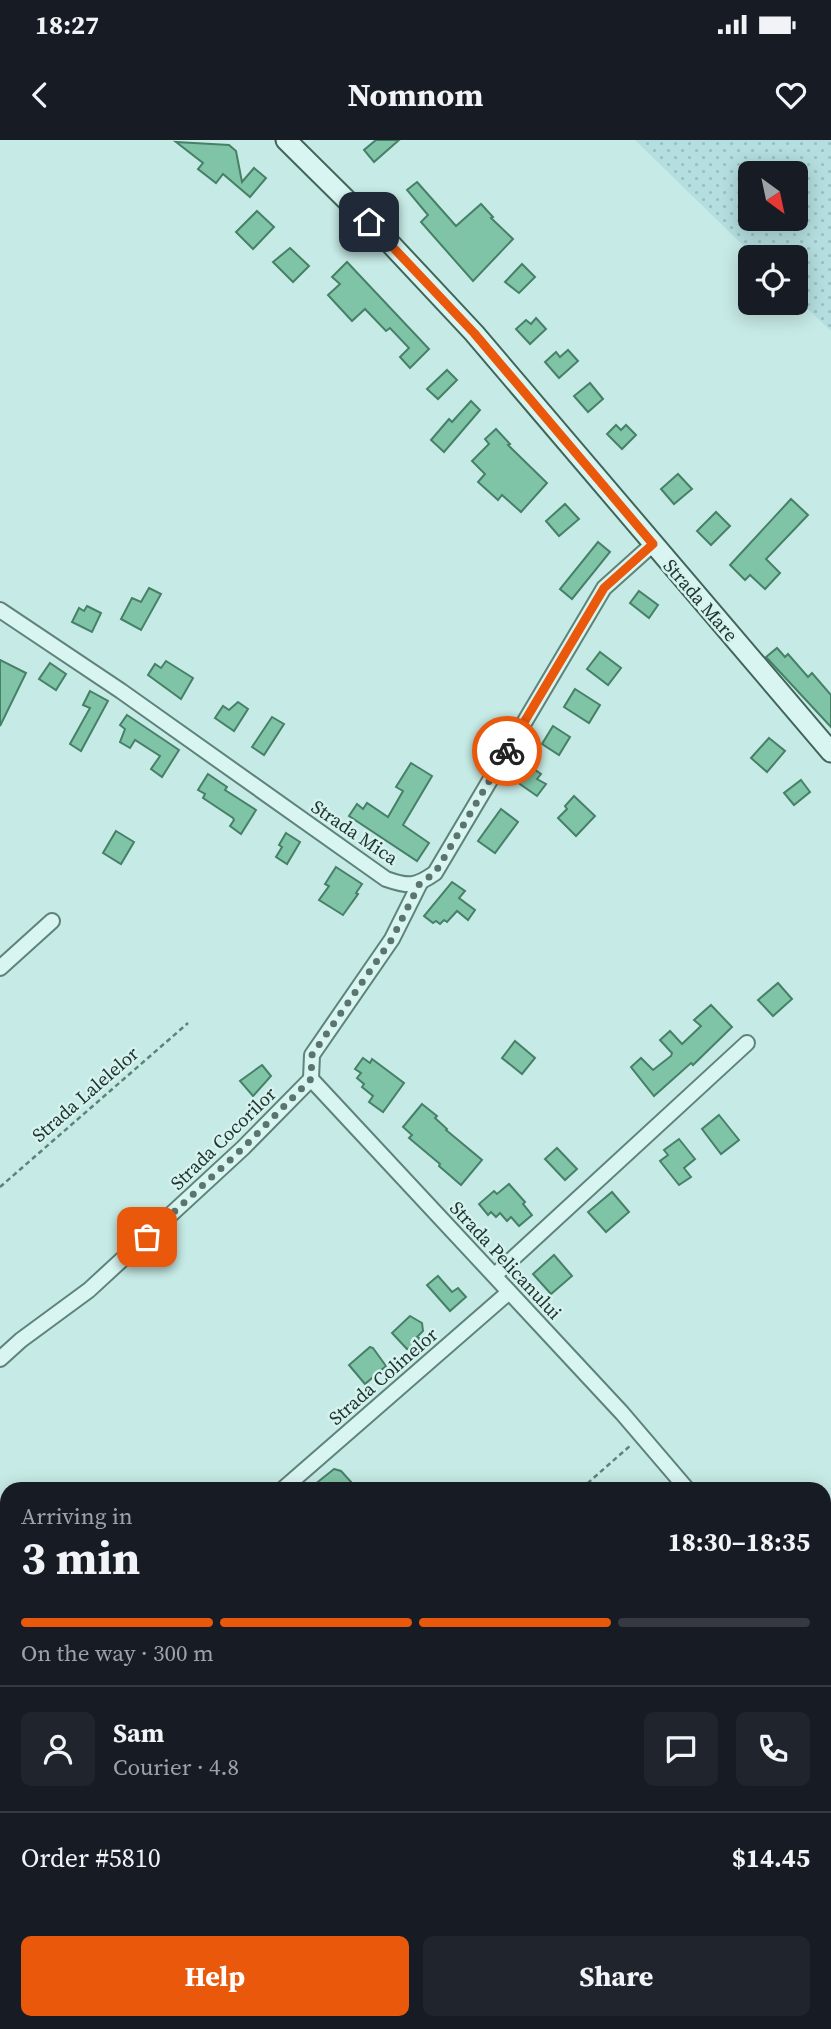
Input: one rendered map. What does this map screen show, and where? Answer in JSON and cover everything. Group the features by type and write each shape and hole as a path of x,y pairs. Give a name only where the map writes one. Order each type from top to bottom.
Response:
{"street":[{"name":"Strada Mare","path":"286,140 387,240 474,333 831,752"},
{"path":"311,1079 312,1055 392,939 420,883 435,873 604,588 653,544"},
{"name":"Strada Mica","path":"0,610 121,691 386,879 405,885 420,883"},
{"path":"0,968 52,920"},
{"path":"495,1275 747,1043"},
{"name":"Strada Pelicanului","path":"311,1079 495,1275 681,1482"},
{"name":"Strada Cocorilor","path":"0,1359 21,1340 89,1290 243,1148 311,1079"},
{"name":"Strada Colinelor","path":"291,1482 509,1292"}],"path":[{"name":"Strada Lalelelor","path":"0,1186 188,1023"},
{"path":"589,1482 641,1436"}],"shaded area":[{"path":"635,140 831,140 831,331 808,309 808,245 743,245"}],"building":[{"path":"376,140 399,140 374,162 364,150"},
{"path":"176,142 229,145 236,151 242,182 254,168 266,178 250,197 223,174 216,183 198,169 203,163"},
{"path":"417,182 456,226 481,204 513,239 473,281 421,222 428,215 407,190"},
{"path":"257,211 274,227 253,249 236,232"},
{"path":"290,248 309,266 293,282 273,262"},
{"path":"347,262 429,349 410,368 400,357 409,348 390,328 386,331 365,309 352,321 328,295 340,284 332,277"},
{"path":"522,264 535,277 519,293 505,282"},
{"path":"536,318 546,329 530,344 516,329 526,320 531,324"},
{"path":"568,350 578,361 559,378 545,362 556,352 560,357"},
{"path":"447,370 457,380 438,399 427,389"},
{"path":"590,383 603,399 588,412 574,396"},
{"path":"471,401 480,410 444,452 431,440 449,419 452,422"},
{"path":"616,425 621,430 626,425 636,435 622,449 607,434"},
{"path":"496,429 510,444 508,445 547,483 521,512 502,495 498,500 478,482 485,474 472,461 489,444 485,439"},
{"path":"678,474 692,489 674,504 661,489"},
{"path":"791,499 808,515 766,559 780,573 765,589 750,575 745,580 730,565"},
{"path":"565,504 579,519 559,536 546,521"},
{"path":"716,512 730,526 711,545 697,531"},
{"path":"598,542 610,552 572,599 560,589"},
{"path":"149,588 161,594 141,630 121,619 132,598 141,602"},
{"path":"639,591 658,605 649,618 630,603"},
{"path":"87,606 101,613 92,632 72,622 79,608 84,611"},
{"path":"777,648 785,657 788,654 808,677 812,673 831,695 831,727 766,657"},
{"path":"600,652 621,668 608,685 587,669"},
{"path":"0,660 26,673 0,726"},
{"path":"166,661 193,678 181,699 148,675 155,664 161,668"},
{"path":"50,663 66,674 56,690 39,679"},
{"path":"575,689 600,705 589,723 564,707"},
{"path":"90,691 108,701 81,751 70,744 90,708 83,705"},
{"path":"238,702 248,709 234,731 215,718 223,706 229,710"},
{"path":"127,715 179,750 162,777 151,769 160,756 135,740 130,748 120,742 125,729 120,725"},
{"path":"272,717 284,724 264,755 252,747"},
{"path":"553,726 570,737 559,755 542,744"},
{"path":"769,738 785,751 767,772 751,758"},
{"path":"411,763 432,776 403,825 429,843 417,861 349,816 357,804 363,809 367,803 388,817 403,791 396,787"},
{"path":"528,765 541,774 537,779 546,784 537,796 517,782"},
{"path":"208,774 227,787 225,790 256,810 241,834 230,826 233,818 203,798 205,794 198,790"},
{"path":"801,780 810,792 794,805 784,793"},
{"path":"574,796 595,816 576,836 558,818"},
{"path":"501,809 518,822 495,853 478,841"},
{"path":"116,831 134,842 121,864 103,853"},
{"path":"286,833 300,842 287,864 276,857"},
{"path":"336,867 362,884 343,915 319,900 329,886 325,884"},
{"path":"452,882 465,891 459,898 475,910 468,920 457,911 447,922 444,920 440,924 436,921 433,923 424,916"},
{"path":"778,983 792,999 773,1016 758,1000"},
{"path":"711,1005 732,1027 693,1065 691,1063 654,1096 631,1067 641,1058 653,1070 672,1053 660,1040 670,1031 682,1044 701,1026 694,1020"},
{"path":"515,1041 535,1058 522,1074 502,1058"},
{"path":"363,1058 370,1063 372,1059 404,1083 383,1112 369,1102 373,1096 362,1087 364,1084 357,1078 361,1073 355,1069"},
{"path":"262,1065 271,1076 253,1096 240,1081"},
{"path":"422,1104 437,1116 435,1118 446,1130 482,1160 461,1185 409,1138 412,1135 403,1127"},
{"path":"719,1115 739,1140 721,1154 702,1129"},
{"path":"679,1139 695,1159 684,1168 691,1177 679,1185 660,1161 668,1155 664,1150"},
{"path":"557,1148 577,1169 565,1180 545,1159"},
{"path":"509,1184 525,1202 523,1204 532,1215 519,1226 511,1217 507,1221 500,1213 496,1217 491,1212 488,1215 479,1204 494,1191 497,1194"},
{"path":"612,1192 629,1212 606,1232 588,1212"},
{"path":"554,1255 572,1276 551,1294 533,1274"},
{"path":"438,1276 452,1292 458,1288 466,1297 450,1311 427,1285"},
{"path":"410,1316 422,1323 423,1331 417,1337 416,1346 407,1349 392,1333"},
{"path":"370,1347 386,1366 365,1384 349,1365"},
{"path":"334,1469 341,1471 351,1482 318,1482"}],"way so far":[{"path":"147,1237 243,1148 311,1079 312,1055 392,939 420,883 435,873 507,751"}],"route":[{"path":"369,222 474,333 653,544 604,588 507,751"}]}
